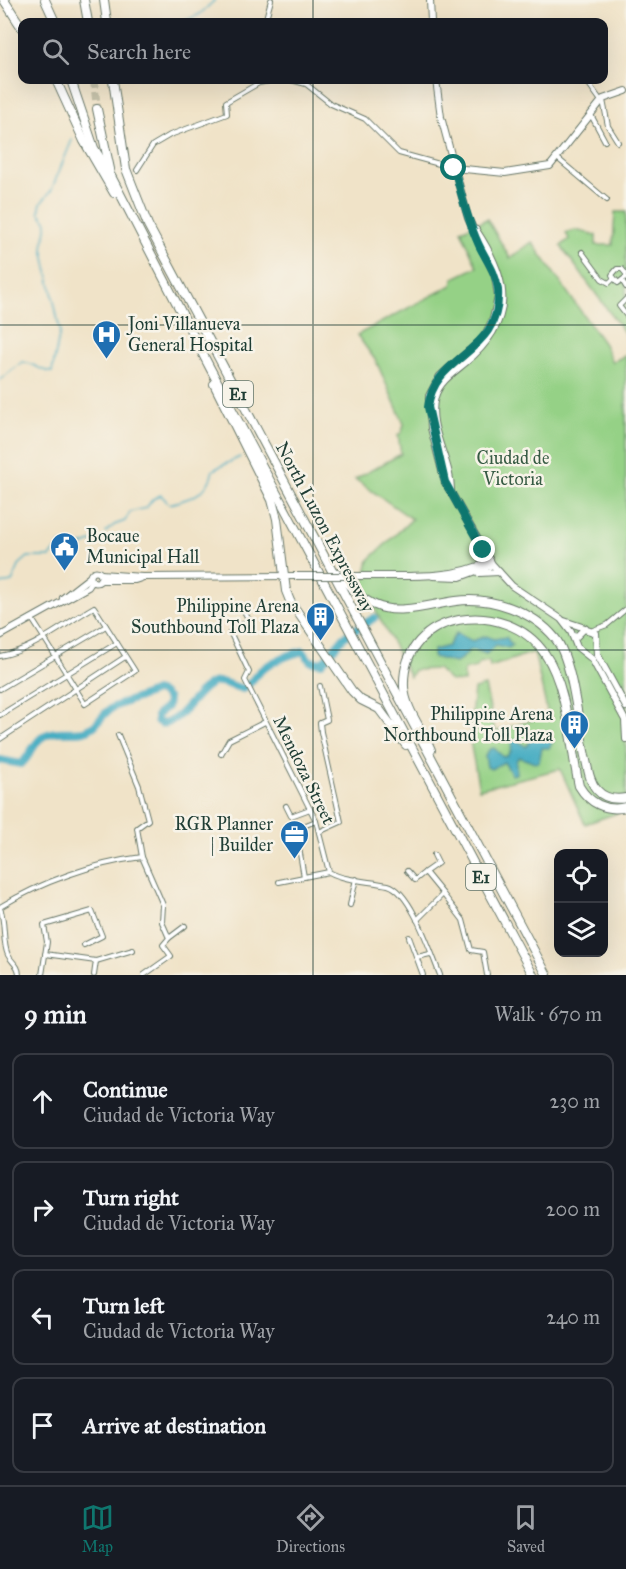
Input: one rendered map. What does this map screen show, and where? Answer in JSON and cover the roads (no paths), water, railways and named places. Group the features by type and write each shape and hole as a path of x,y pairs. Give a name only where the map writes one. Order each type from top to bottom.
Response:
{"highway":[{"path":"4,0 18,22"},
{"path":"45,0 52,18"},
{"path":"84,0 87,18"},
{"path":"104,0 106,18"},
{"path":"58,84 101,173 124,212 140,233"},
{"name":"North Luzon Expressway","path":"72,84 94,148 111,176 210,368 533,975"},
{"name":"North Luzon Expressway","path":"113,84 121,146 133,192 366,638 547,975"},
{"name":"North Luzon Expressway","path":"98,109 111,176"},
{"path":"210,368 217,392 272,500 277,519 284,577 291,601 361,700 387,716 429,778"},
{"path":"327,563 364,600 376,606 404,608 458,600 477,602 516,609 541,626 560,645 569,664 570,685 591,781 605,796 612,799 626,798"},
{"path":"444,782 427,740 406,699 404,688 407,667 423,639 440,625 461,619 488,619 523,632 545,654 560,688 579,786 585,796 611,809 626,807"}],"main road":[{"path":"430,0 431,18"},
{"path":"437,84 441,117 468,218 499,274 500,306 496,329 487,343 440,381 434,399 433,428 451,492 483,550 499,572 520,592 561,619 590,629 599,639 597,654 626,707"},
{"path":"454,168 505,173 538,170 550,166 602,100 626,91"},
{"path":"470,571 483,550"},
{"path":"470,571 491,563"},
{"path":"91,579 95,571 101,577"},
{"path":"0,636 63,599 91,579 101,577 135,580 142,577 430,575 470,571 499,572"},
{"path":"561,619 575,638 577,647 600,672 625,720 626,739"},
{"path":"0,630 15,628"},
{"path":"575,638 579,632 590,629"},
{"path":"584,652 597,647"}],"street":[{"path":"266,18 271,0"},
{"path":"136,170 153,145 170,135 227,114 226,102 253,84"},
{"path":"306,84 331,104 364,119 399,153 454,168"},
{"path":"589,84 602,100 608,126 618,142"},
{"path":"591,114 605,141"},
{"path":"556,158 607,200"},
{"path":"582,252 602,279 609,283 613,279 615,270 625,275"},
{"path":"613,279 618,283 625,275"},
{"path":"625,275 626,287"},
{"path":"626,299 619,306 626,315"},
{"path":"0,656 18,653 43,637 94,607 135,671 85,704 43,637 31,619"},
{"path":"590,629 608,625 626,609"},
{"name":"Mendoza Street","path":"245,613 249,620 230,632 249,672 245,682 321,831 329,872"},
{"path":"0,689 106,626"},
{"path":"0,715 117,643"},
{"path":"0,739 125,657"},
{"path":"320,686 327,720 320,723 321,732 341,822 321,831"},
{"path":"221,754 229,740 265,722"},
{"path":"118,735 138,786 148,820 147,823 137,827 142,857 163,904 162,922 169,938"},
{"path":"286,806 291,816 310,809"},
{"path":"283,834 316,821"},
{"path":"293,829 298,842 304,877"},
{"path":"407,871 416,880 438,863 434,855"},
{"path":"19,975 17,966 8,954 0,908 20,895 102,864 142,857"},
{"path":"279,882 329,872 394,887 406,900 417,920 440,975"},
{"path":"425,872 463,920 471,950 483,952 487,975"},
{"path":"350,905 356,879"},
{"path":"417,920 443,894"},
{"path":"42,975 47,942 44,925 91,910 102,936 84,945"},
{"path":"144,975 171,958 164,945 169,938 185,926"},
{"path":"409,937 423,975"},
{"path":"0,946 6,945"},
{"path":"45,954 96,961 133,950"},
{"path":"417,957 430,954"},
{"path":"94,975 96,961"}],"water":[{"path":"456,633 472,641 486,636 494,639 506,637 512,645 509,648 496,645 486,654 470,650 455,663 433,657 433,650 448,646"},
{"path":"537,731 544,732 553,741 549,748 542,748 539,762 535,763 519,757 516,761 516,774 512,775 504,762 491,769 487,767 485,755 490,749 494,748 503,757 507,756 511,751 512,741 517,740 526,747"}],"waterway":[{"path":"192,18 200,14 215,0"},
{"path":"0,380 22,362 52,372 60,331 43,248 47,222 39,212 41,203 51,191 72,140"},
{"path":"106,532 114,525 125,521 130,512 146,508 153,499 161,495 169,504 197,494 207,485 213,470 240,457"},
{"path":"0,584 12,582 20,564 28,557 50,557 61,544 78,547 97,540"},
{"path":"0,760 21,764 44,736 53,732 79,732 89,729 112,708 155,691 162,693 168,699 167,707 157,715 157,721 162,724 171,721 199,693 213,683 220,682 243,689 269,665 286,656 303,651 310,661 322,663 344,637 374,618"}],"tunnel":[{"path":"94,84 97,109"}],"place":[{"name":"Joni Villanueva General Hospital","path":"107,360"},
{"name":"Bocaue Municipal Hall","path":"65,572"},
{"name":"Philippine Arena Southbound Toll Plaza","path":"320,642"},
{"name":"Philippine Arena Northbound Toll Plaza","path":"574,750"},
{"name":"RGR Planner | Builder","path":"294,860"}],"park label":[{"name":"Ciudad de Victoria","path":"513,468"}]}
